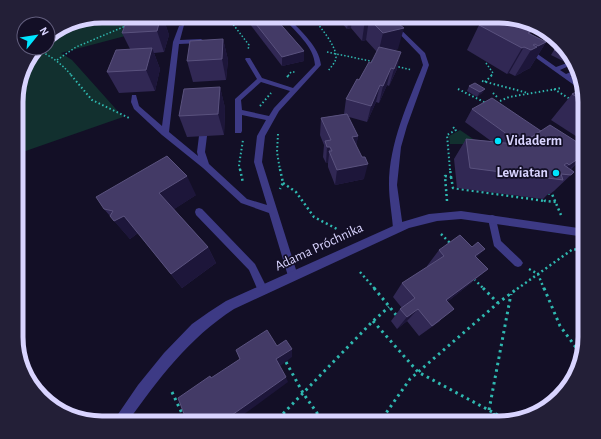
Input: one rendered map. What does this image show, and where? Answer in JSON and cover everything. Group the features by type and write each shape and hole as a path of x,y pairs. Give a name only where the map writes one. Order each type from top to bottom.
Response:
{"street":[{"name":"Adama Próchnika","path":"124,416 158,368 204,321 230,305 398,228 423,219 447,215 461,215 578,232"}],"lane":[{"path":"290,23 313,50 318,59 318,65 276,110 270,119 261,136 258,162 293,276"},
{"path":"392,23 422,54 426,65 403,126 397,147 393,185 398,228"},
{"path":"493,23 509,35"},
{"path":"165,133 176,42 182,26"},
{"path":"176,42 210,41"},
{"path":"521,44 576,84"},
{"path":"248,59 260,79 294,90"},
{"path":"556,69 568,64"},
{"path":"565,76 572,73"},
{"path":"238,131 238,99 260,79"},
{"path":"134,97 136,107 206,166 244,201 273,211"},
{"path":"238,112 270,119"},
{"path":"203,136 201,152 206,166"},
{"path":"199,212 252,267 263,290"},
{"path":"492,219 497,243 518,263"}],"path":[{"path":"57,60 76,46 132,23"},
{"path":"232,23 240,35 249,45 248,59"},
{"path":"331,53 379,63"},
{"path":"49,56 63,65 92,100 134,122"},
{"path":"486,62 494,73 484,82 529,93"},
{"path":"393,66 414,71"},
{"path":"500,101 509,97 560,88"},
{"path":"458,89 491,106"},
{"path":"553,89 574,101"},
{"path":"493,93 498,98"},
{"path":"451,128 456,130 447,135 453,188 556,202"},
{"path":"278,132 276,143 279,166 284,183 296,192 314,217 337,229"},
{"path":"446,201 445,176 451,177"},
{"path":"268,193 279,190 284,183"},
{"path":"545,201 543,193 552,194 561,215"},
{"path":"441,234 456,249"},
{"path":"384,416 410,379 498,303 572,249 578,250"},
{"path":"360,272 398,316"},
{"path":"468,274 498,303"},
{"path":"538,274 550,308 558,324 577,350"},
{"path":"489,410 511,293"},
{"path":"281,416 389,306"},
{"path":"373,321 418,372 500,416"},
{"path":"286,362 303,393 319,416"},
{"path":"172,392 184,416"}],"green space":[{"path":"102,23 174,23 61,53 72,60 123,117 23,152 24,91 27,76 38,56 56,56 56,38 81,26"},
{"path":"460,130 476,141 472,144 450,144 449,136"}],"building":[{"path":"126,23 159,23 157,31 122,33"},
{"path":"255,23 280,23 304,51 282,57"},
{"path":"373,23 398,23 404,28 383,33"},
{"path":"482,23 505,23 520,26 532,31 528,33 546,42 538,46 535,44 533,45 537,47 531,50 524,47 522,48 479,25"},
{"path":"223,39 222,59 187,61 190,41"},
{"path":"379,47 401,52 394,69 391,68 383,86 380,85 371,106 346,99 357,79 359,80 369,62 371,63"},
{"path":"152,48 146,70 107,72 116,50"},
{"path":"557,49 562,54 554,50"},
{"path":"475,83 485,89 480,92 469,86"},
{"path":"220,87 218,114 179,116 184,89"},
{"path":"577,91 578,98 572,94"},
{"path":"492,98 541,131 522,145 472,109"},
{"path":"347,114 358,136 352,137 362,157 365,157 368,164 337,170 329,151 332,151 330,147 327,147 325,141 331,140 321,118"},
{"path":"550,125 578,143 578,159 569,165 567,163 564,165 574,172 571,175 561,174 563,180 470,168 466,139 524,145 532,140 530,138"},
{"path":"167,156 187,176 159,193 208,247 171,274 124,216 114,221 110,216 113,211 104,209 96,197"},
{"path":"460,235 472,247 478,242 485,249 475,256 488,269 446,300 454,309 432,326 418,309 407,317 400,309 415,298 402,283 444,256 439,250"},
{"path":"267,330 277,346 286,340 292,349 276,359 286,377 231,416 185,416 178,398 210,376 211,378 240,359 236,350"}],"place":[{"name":"Vidaderm","path":"498,141"},
{"name":"Lewiatan","path":"556,173"}]}
